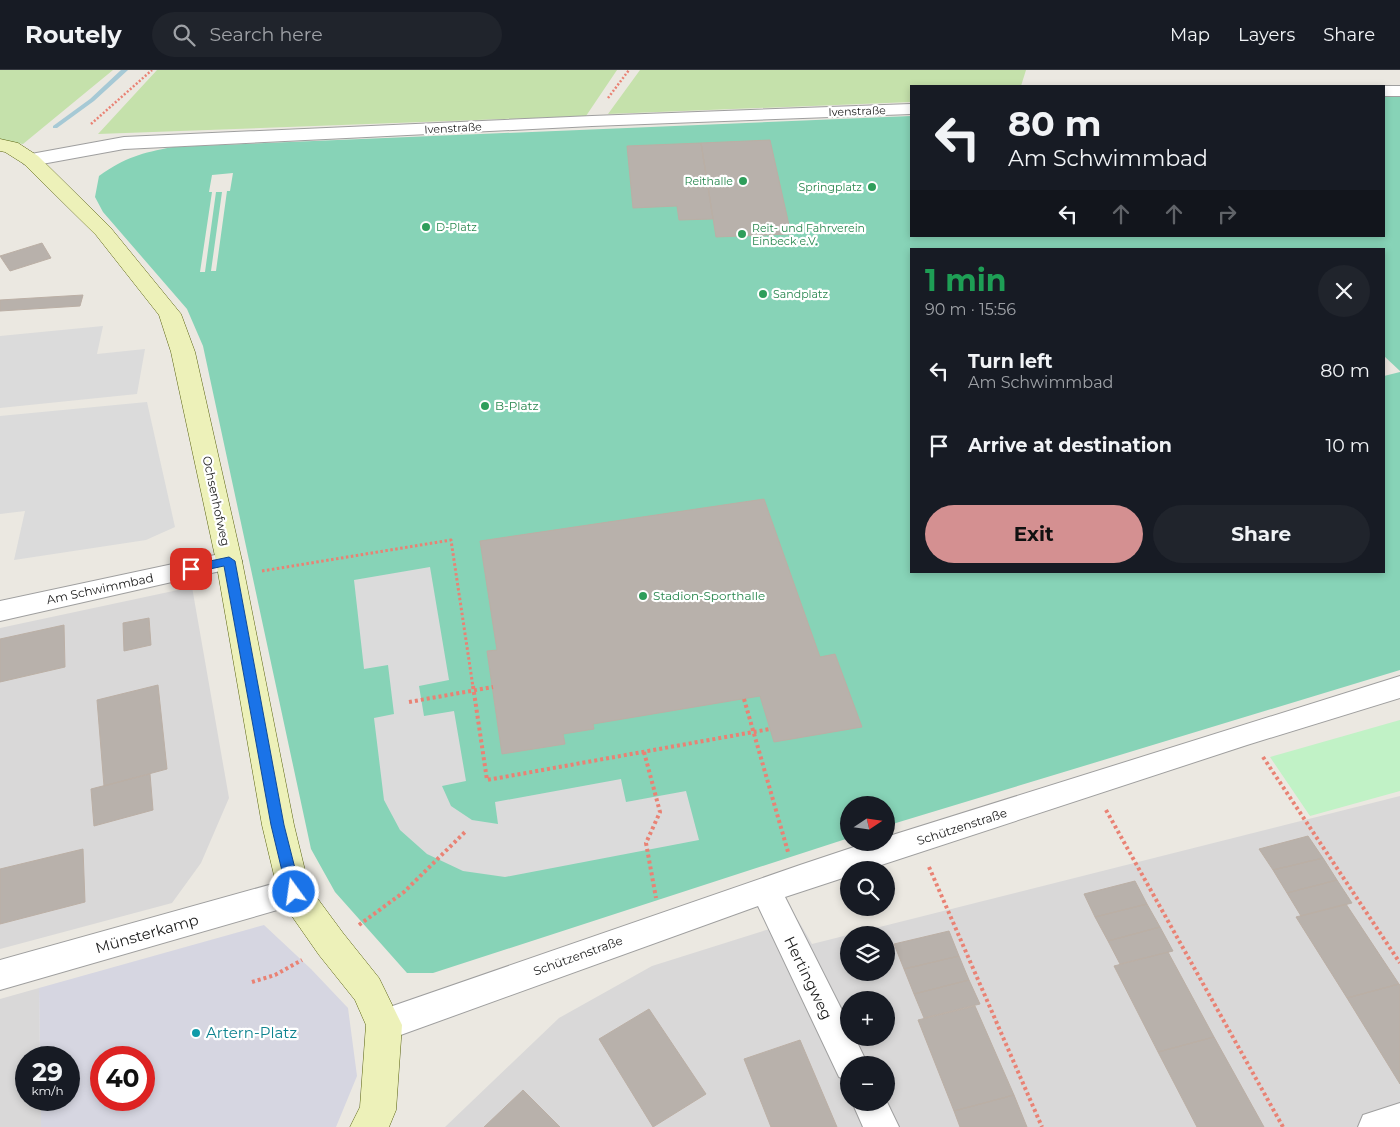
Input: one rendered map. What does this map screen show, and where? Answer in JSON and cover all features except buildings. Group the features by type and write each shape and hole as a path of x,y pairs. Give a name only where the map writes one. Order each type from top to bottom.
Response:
{"street":[{"path":"1385,91 1400,90"},
{"name":"Ivenstraße","path":"32,160 72,151 144,142 910,109"},
{"path":"0,145 11,147 32,160"},
{"name":"Ochsenhofweg","path":"32,160 103,231 170,314 183,352 230,569 278,825 294,892 331,944 367,988 384,1025"},
{"name":"Am Schwimmbad","path":"0,611 230,569"},
{"name":"Schützenstraße","path":"384,1025 800,878 1400,687"},
{"name":"Hertingweg","path":"766,890 847,1056"},
{"name":"Münsterkamp","path":"0,975 294,892"},
{"path":"369,1127 378,1110 384,1025"},
{"path":"873,1111 881,1127"},
{"path":"1376,1127 1400,1120"}],"path":[{"path":"72,151 78,136 152,70"},
{"path":"230,569 451,540 488,780 770,730"},
{"path":"409,702 492,687"},
{"path":"744,699 787,850 800,878"},
{"path":"1248,734 1400,964"},
{"path":"644,752 660,812 646,843 661,926"},
{"path":"1093,785 1283,1127"},
{"path":"252,982 275,975 331,944 404,892 465,832"},
{"path":"918,842 1042,1127"}],"shaded area":[{"path":"103,326 97,354 145,349 137,394 0,408 0,336"},
{"path":"147,402 175,527 146,540 14,560 25,511 0,514 0,416"},
{"path":"430,567 449,680 419,686 424,716 454,711 466,781 442,786 451,806 472,820 498,824 495,802 621,779 626,802 686,791 699,840 505,877 463,871 427,854 400,830 384,800 374,718 394,714 388,665 364,669 354,580"},
{"path":"192,587 229,798 201,863 172,903 0,949 0,628"},
{"path":"1400,796 1400,1127 445,1127 559,1018 652,966 798,920 812,944 840,937 840,981 895,981 895,926 884,926"},
{"name":"Artern-Platz","path":"264,925 311,969 348,1008 357,1076 336,1127 41,1127 41,1111 80,1111 80,1046 40,1046 39,988"},
{"path":"39,988 40,1046 15,1046 15,1111 41,1111 41,1127 0,1127 0,999"}],"green space":[{"path":"0,70 113,70 23,144 0,141"},
{"path":"157,70 617,70 586,116 98,134"},
{"path":"640,70 1026,70 1021,85 910,85 910,102 608,114"},
{"path":"1400,95 1400,371 1385,357 1385,248 910,248 910,573 1385,573 1385,376 1400,372 1400,670 895,823 895,796 840,796 840,841 433,973 407,973 335,892 311,849 203,346 187,309 103,212 95,197 99,176 117,164 152,151 173,147 910,116 910,237 1385,237 1385,96","holes":["233,173 230,191 227,191 216,271 211,271 222,192 216,192 205,272 200,272 212,192 209,192 212,175"]},
{"path":"1400,720 1400,791 1310,816 1270,757"}],"waterway":[{"path":"55,127 92,100 125,70"}],"place":[{"name":"Reithalle","path":"743,181"},
{"name":"Springplatz","path":"872,187"},
{"name":"D-Platz","path":"426,227"},
{"name":"Reit- und Fahrverein Einbeck e.V.","path":"742,234"},
{"name":"Sandplatz","path":"763,294"},
{"name":"B-Platz","path":"485,406"},
{"name":"Stadion-Sporthalle","path":"643,596"},
{"name":"Artern-Platz","path":"196,1033"}],"route":[{"path":"191,569 229,561 278,825 294,892"}]}
